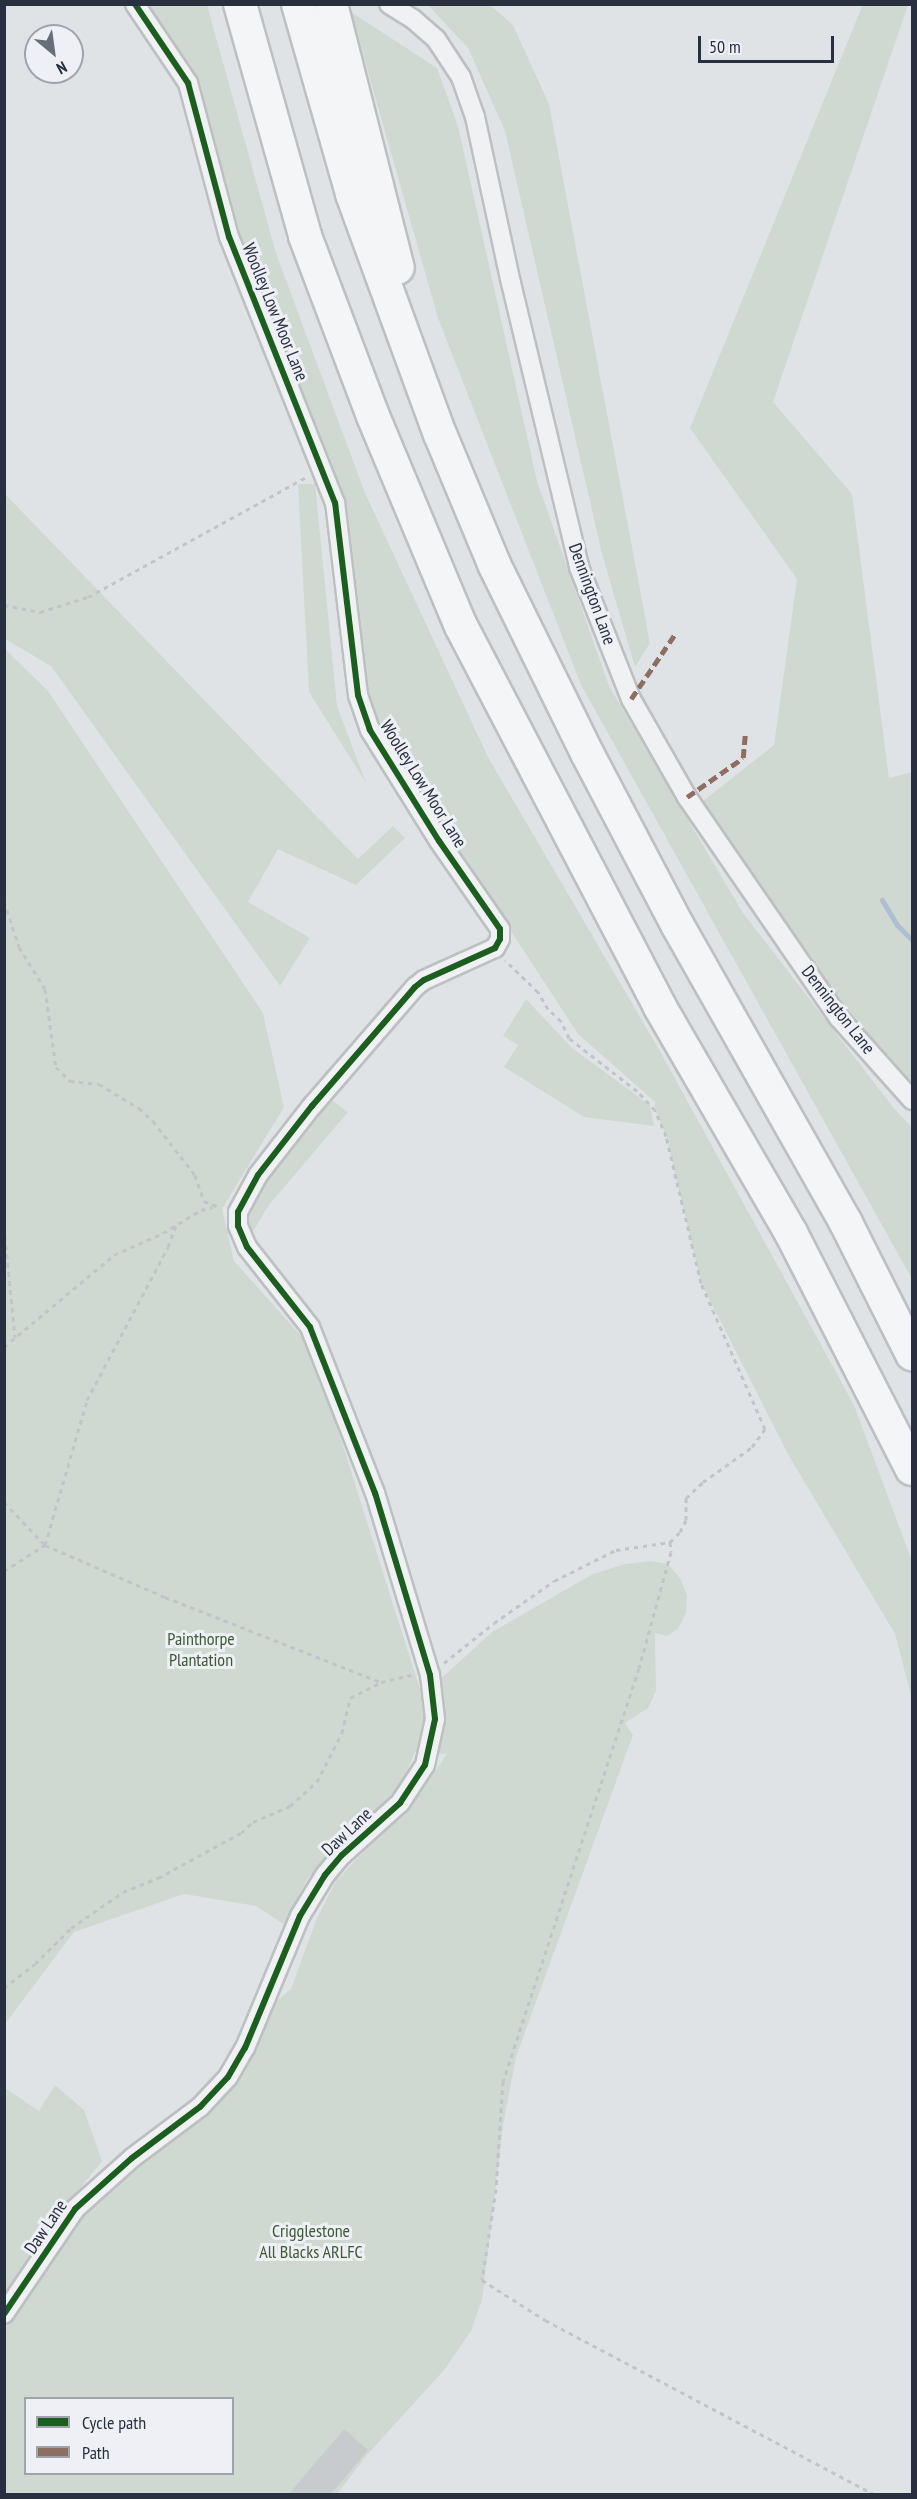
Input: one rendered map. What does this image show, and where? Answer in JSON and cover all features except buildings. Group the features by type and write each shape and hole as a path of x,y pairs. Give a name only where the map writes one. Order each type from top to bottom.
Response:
{"highway":[{"path":"240,4 305,236 373,416 461,626 660,1007 791,1233 912,1469"},
{"path":"298,4 351,194 440,434 494,564 587,753 678,926 846,1223 912,1354"},
{"path":"331,4 440,434"}],"street":[{"name":"Woolley Low Moor Lane","path":"135,4 188,83 229,237 335,504 358,695 370,730 439,841 500,929 500,939 495,948"},
{"name":"Dennington Lane","path":"389,4 413,19 436,39 461,77 476,117 511,283 579,567 632,699 687,798 839,1018 912,1100"},
{"path":"238,1212 258,1175 312,1106 415,987 423,980 495,948"},
{"name":"Daw Lane","path":"4,2314 75,2209 109,2177 200,2107 228,2077 245,2048 292,1934 325,1875 342,1855 400,1803 426,1765 435,1719 430,1675 375,1493 310,1327 247,1247 238,1226 238,1212"}],"path":[{"path":"4,605 40,612 88,597 321,469"},
{"path":"4,901 19,947 45,989 56,1067 70,1080 99,1084 139,1108 153,1121 195,1175 204,1201 213,1207 238,1212"},
{"path":"4,1988 35,1964 71,1928 123,1892 158,1878 241,1833 253,1822 290,1806 317,1782 342,1733 350,1698 381,1682 408,1675 430,1675 494,1623 554,1581 616,1550 670,1542 680,1532 686,1520 686,1498 703,1482 753,1447 765,1429 763,1418 701,1283 666,1136 655,1110 637,1091 569,1038 561,1021 548,1009 538,992 499,956 495,948"},
{"path":"4,1347 114,1255 176,1225 201,1210 213,1207"},
{"path":"4,1571 45,1545 87,1400 168,1247 176,1225"},
{"path":"4,1227 15,1337"},
{"path":"4,1502 45,1545 165,1598 381,1682"},
{"path":"670,1542 671,1552 639,1668 503,2081 496,2189 482,2280 545,2320 873,2494"}],"green space":[{"path":"863,4 908,5 773,402 852,494 889,778 912,772 912,1086 846,1012 703,801 774,745 797,579 690,428"},
{"path":"144,5 207,5 276,253 365,493 488,757 661,1053 854,1405 912,1561 912,1699 895,1634 789,1456 701,1283 666,1136 655,1110 655,1102 578,1034 447,833 370,707 342,501 236,235 198,80"},
{"path":"428,5 490,5 513,25 549,104 650,643 635,667 602,554 505,131 468,48"},
{"path":"351,12 437,68 458,126 537,481 609,686 743,913 896,1111 912,1127 912,1279 581,685 438,318"},
{"path":"298,484 315,484 337,706 366,783 309,692"},
{"path":"5,494 358,859 393,826 405,838 356,885 278,849 248,902 310,938 280,986 51,666 5,639"},
{"name":"Painthorpe Plantation","path":"4,648 48,691 263,1013 284,1107 222,1209 234,1261 312,1348 422,1696 492,1632 593,1574 625,1564 651,1561 668,1564 680,1578 687,1595 686,1613 678,1629 667,1636 655,1633 656,1691 648,1708 625,1723 633,1735 516,2057 503,2126 482,2300 471,2331 445,2369 367,2455 337,2494 5,2494 5,2314 59,2232 200,2107 258,2016 291,1989 317,1918 336,1881 413,1804 447,1754 415,1752 401,1785 307,1879 285,1925 256,1906 184,1894 74,1932 5,2024"},
{"path":"526,999 572,1048 650,1105 654,1126 584,1117 504,1067 518,1045 503,1036"},
{"path":"330,1099 348,1112 269,1205 252,1233 245,1216 253,1198"},
{"path":"55,2085 84,2110 102,2161 62,2211 5,2296 5,2088 39,2111"}],"waterway":[{"path":"882,900 897,925 912,940"}],"marked path":[{"path":"631,699 675,634"},
{"path":"687,797 743,758 745,735"}],"cycle path":[{"path":"4,2314 75,2209 132,2158 200,2107 228,2077 245,2048 300,1916 325,1875 342,1855 400,1803 425,1765 435,1719 430,1675 375,1493 310,1327 247,1247 238,1226 238,1212 258,1175 312,1106 415,987 424,980 495,948 500,939 500,929 439,841 370,730 358,695 335,503 229,237 188,83 135,4"}],"park label":[{"name":"Crigglestone All Blacks ARLFC","path":"311,2242"}]}
